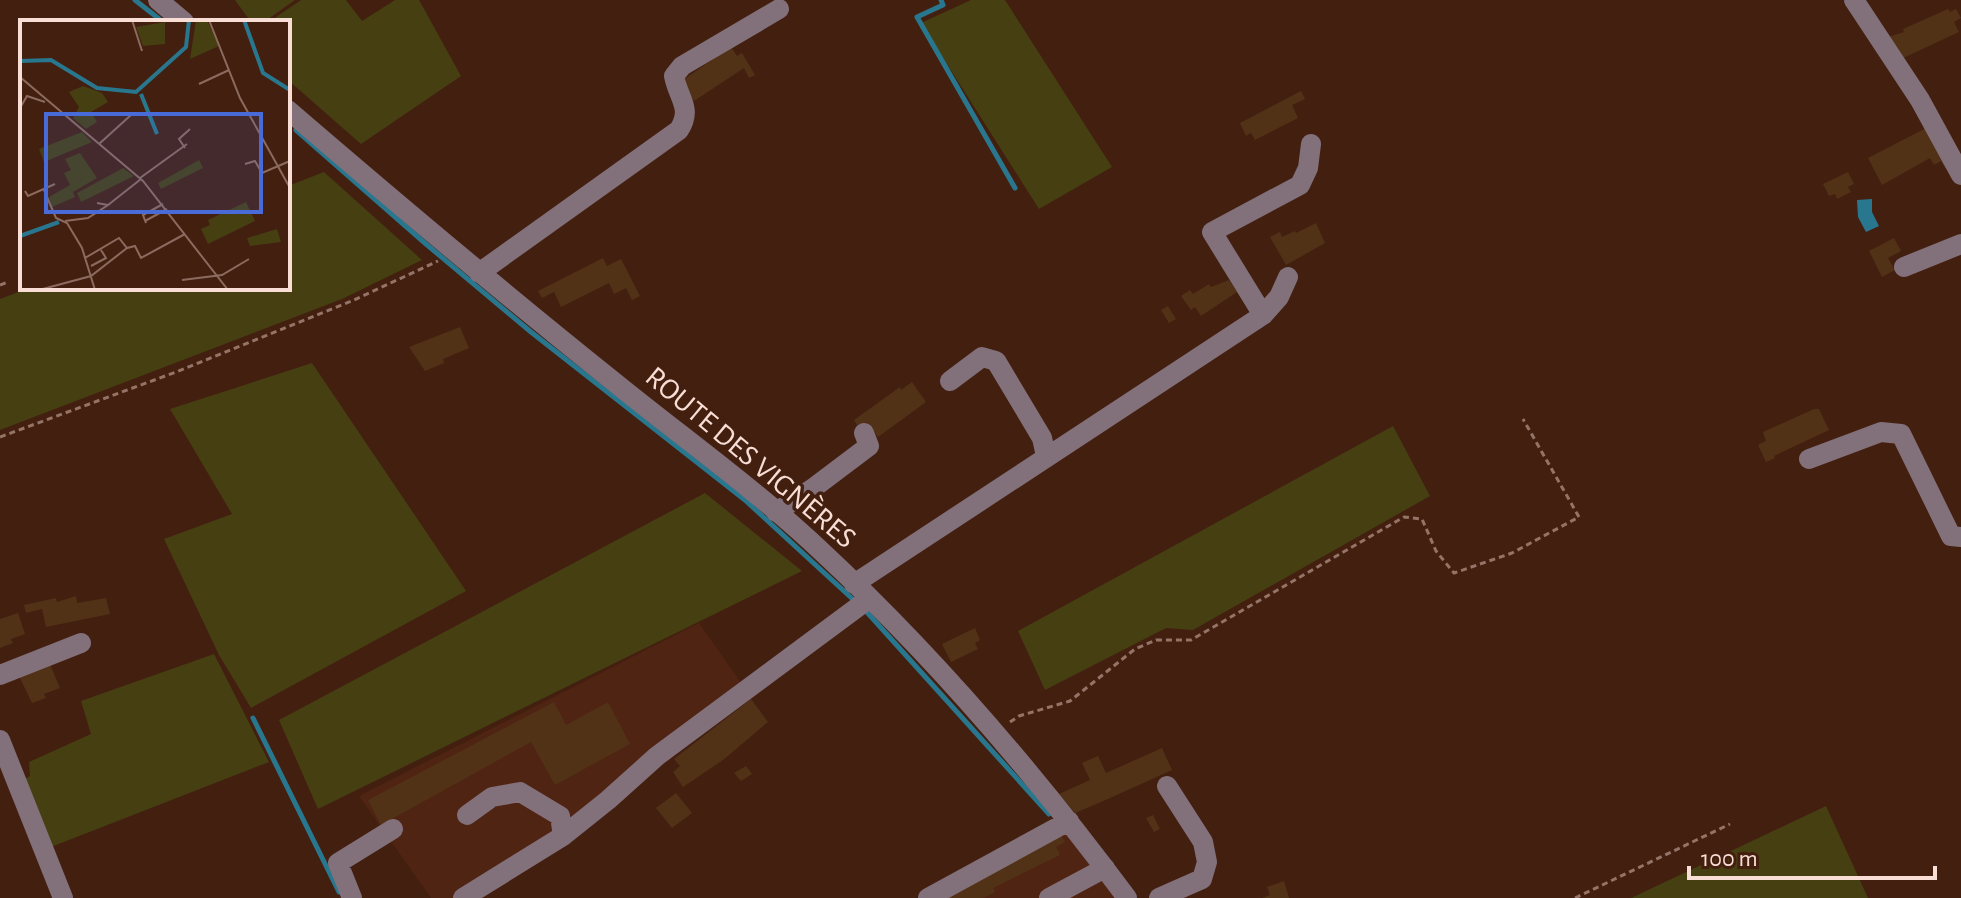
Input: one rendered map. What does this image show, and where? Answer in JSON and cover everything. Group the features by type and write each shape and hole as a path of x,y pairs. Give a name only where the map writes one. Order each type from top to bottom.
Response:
{"street":[{"path":"158,0 182,20"},
{"path":"1854,0 1920,100 1961,175"},
{"path":"479,273 679,130 686,120 686,108 674,76 682,66 779,9"},
{"name":"ROUTE DES VIGNÈRES","path":"290,112 479,273 776,512 862,591 995,732 1069,821 1127,898"},
{"path":"1263,315 1212,232 1300,185 1308,168 1311,144"},
{"path":"1904,267 1961,244"},
{"path":"463,898 563,836 862,591 1046,456 1263,315 1279,297 1288,277"},
{"path":"950,381 982,357 996,361 1042,438 1046,456"},
{"path":"1809,459 1881,432 1901,434 1951,536 1961,537"},
{"path":"776,512 869,446 864,433"},
{"path":"0,675 81,643"},
{"path":"0,740 63,898"},
{"path":"1159,898 1202,879 1207,862 1203,842 1167,786"},
{"path":"467,815 492,797 520,792 560,816 563,836"},
{"path":"928,898 1069,821"},
{"path":"352,898 338,863 393,829"},
{"path":"1049,898 1105,868"}],"path":[{"path":"0,437 324,312 437,262"},
{"path":"0,285 8,282"},
{"path":"995,732 1019,716 1070,701 1135,649 1156,640 1191,640 1404,517 1422,519 1436,551 1454,573 1512,553 1579,517 1523,419"},
{"path":"1575,898 1730,824"}],"shaded area":[{"path":"235,0 295,0 267,20 250,20"},
{"path":"301,0 346,0 362,21 395,0 419,0 461,76 361,144 290,82 290,20 272,20"},
{"path":"971,0 1005,0 1112,167 1039,209 921,23"},
{"path":"324,172 422,260 342,299 0,430 0,299 24,290 290,290 290,185"},
{"path":"312,363 466,591 251,708 219,655 164,539 232,514 170,409"},
{"path":"1393,426 1430,496 1193,630 1166,628 1045,690 1018,631"},
{"path":"705,493 802,571 318,809 279,720"},
{"path":"699,623 742,684 555,833 456,898 431,898 359,796"},
{"path":"214,654 269,762 51,847 25,779 30,776 29,762 91,734 81,701"},
{"path":"1826,806 1868,898 1631,898"},
{"path":"1060,816 1117,898 921,898"}],"water":[{"path":"1872,199 1872,212 1879,226 1866,232 1858,217 1857,200"}],"building":[{"path":"1948,9 1950,12 1956,9 1961,18 1954,22 1959,32 1899,60 1888,37"},
{"path":"731,47 737,56 742,53 755,75 749,78 744,68 694,101 680,82"},
{"path":"1301,91 1305,99 1292,105 1298,118 1255,140 1251,133 1246,136 1240,123"},
{"path":"1928,127 1950,165 1945,168 1941,161 1934,165 1930,158 1882,185 1868,158"},
{"path":"1848,172 1854,184 1848,187 1851,192 1837,199 1835,194 1829,196 1823,184"},
{"path":"1316,223 1325,243 1286,265 1270,237 1280,232 1282,237 1296,233"},
{"path":"1894,238 1901,251 1888,258 1895,270 1882,277 1869,251"},
{"path":"603,258 607,266 621,259 640,296 632,300 626,288 614,294 609,283 561,307 554,292 542,298 538,291"},
{"path":"1229,280 1237,292 1201,316 1195,307 1191,310 1181,296 1190,290 1193,294 1209,284 1211,287"},
{"path":"1168,306 1176,319 1169,323 1161,310"},
{"path":"460,327 469,348 425,371 409,347"},
{"path":"912,382 926,402 878,437 867,422 859,428 854,420"},
{"path":"1819,409 1829,430 1766,462 1758,445 1766,441 1763,432"},
{"path":"76,596 77,603 106,598 110,614 46,627 42,609 26,613 24,605 56,598 57,602"},
{"path":"18,613 25,634 11,639 13,643 0,648 0,619"},
{"path":"975,628 980,640 975,643 978,649 951,662 942,644"},
{"path":"50,664 60,688 32,703 19,676"},
{"path":"751,699 768,722 723,760 683,787 673,772 680,766 674,759"},
{"path":"554,702 566,725 608,702 630,744 555,785 531,742 381,825 368,800"},
{"path":"1162,748 1172,770 1108,799 1075,813 1059,794 1090,780 1082,763 1098,756 1106,773"},
{"path":"746,766 752,774 741,781 734,773"},
{"path":"676,793 692,813 672,828 656,808"},
{"path":"1153,815 1160,829 1154,832 1146,818"},
{"path":"1057,829 1065,842 1056,847 1060,855 993,888 995,892 983,898 920,898"},
{"path":"1284,881 1289,898 1262,898 1270,895 1267,887"}],"waterway":[{"path":"135,0 160,20"},
{"path":"941,0 943,5 917,17 1015,188"},
{"path":"296,130 531,332 745,500 857,603"},
{"path":"865,610 1049,814"},
{"path":"253,718 339,892"}]}
